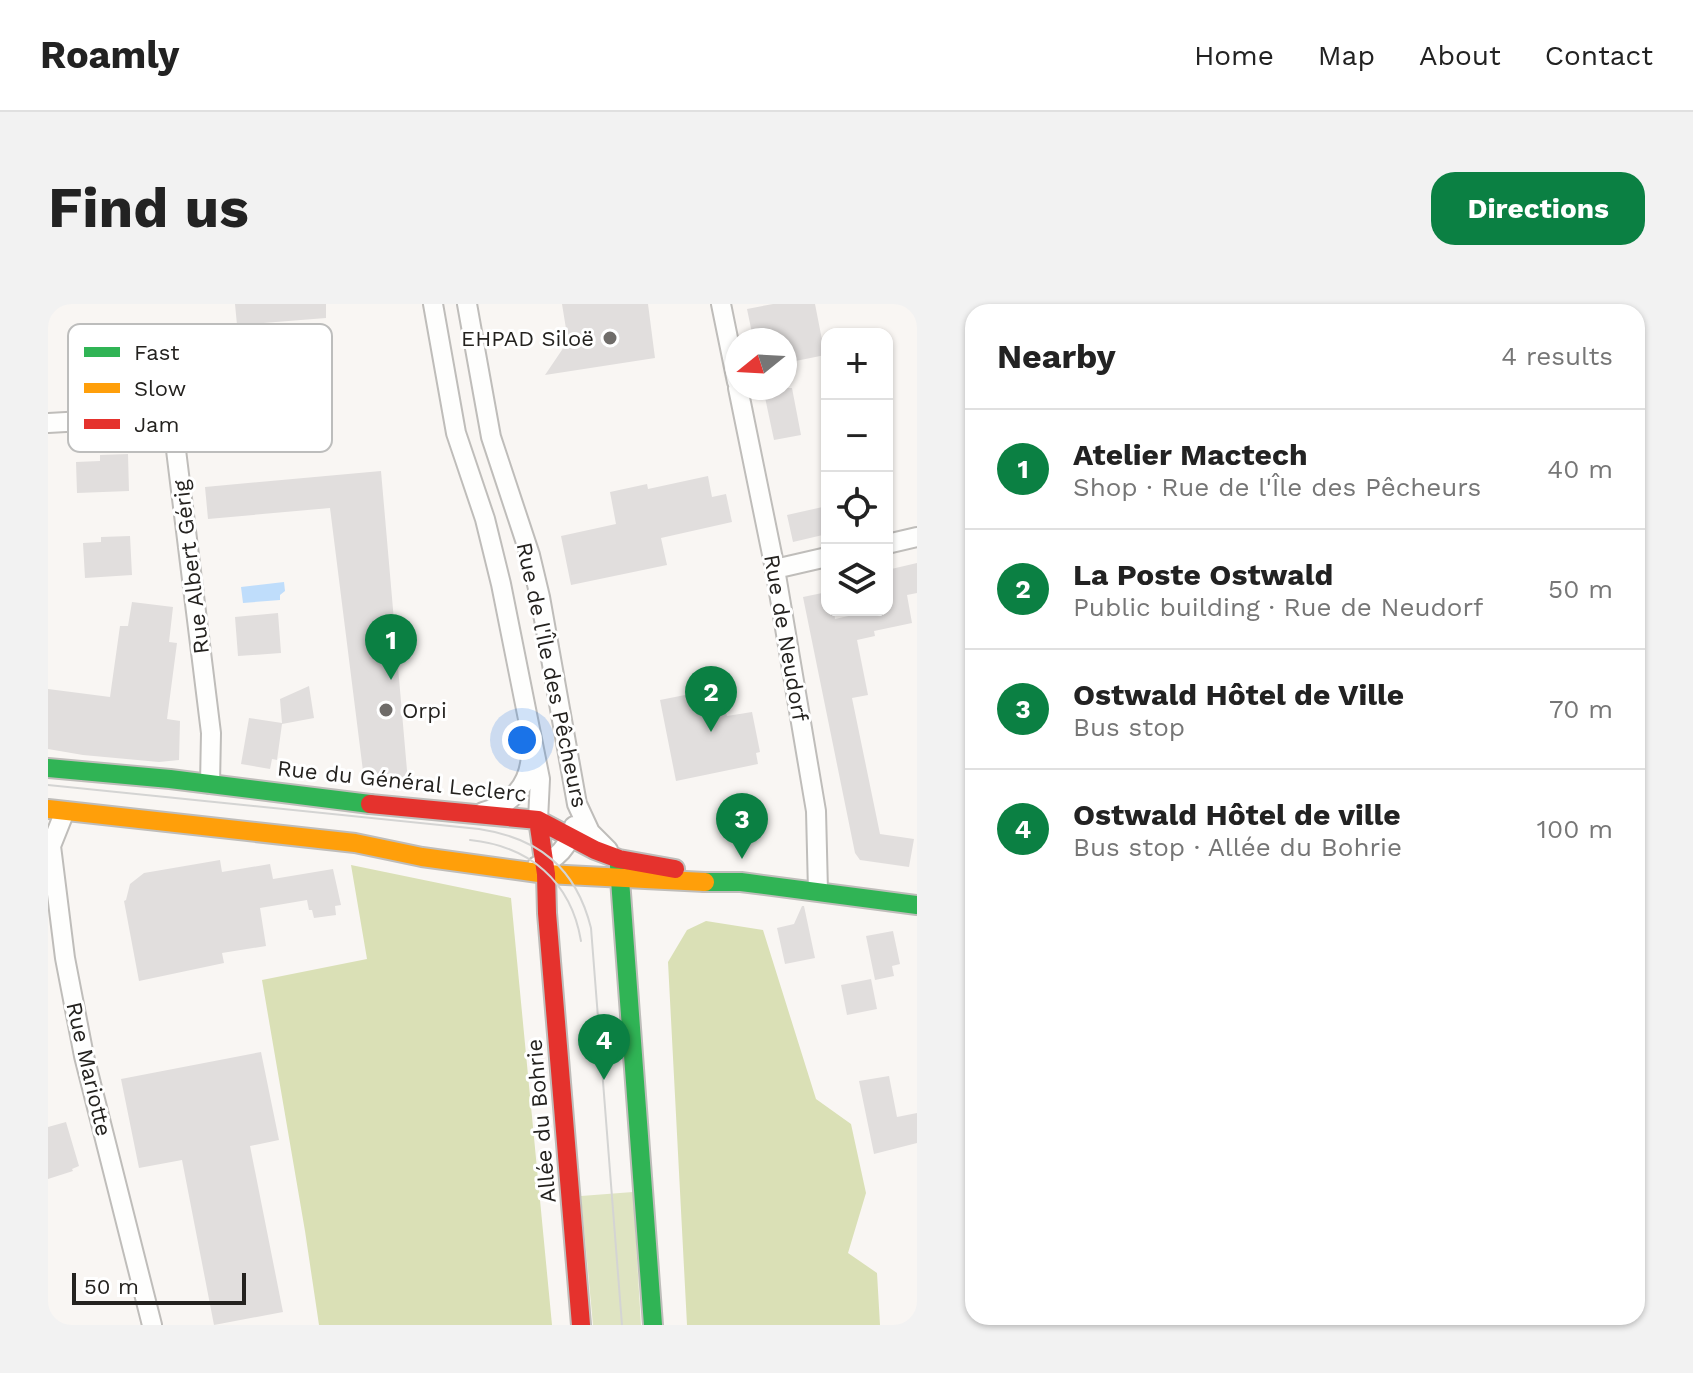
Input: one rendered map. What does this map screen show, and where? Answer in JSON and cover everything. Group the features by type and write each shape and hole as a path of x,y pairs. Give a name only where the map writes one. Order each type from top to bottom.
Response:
{"main road":[{"name":"Rue du Général Leclerc","path":"48,768 210,784 338,801 542,817 567,844 619,859 741,882 917,905"},
{"path":"57,810 355,843 422,857 510,869"},
{"name":"Allée du Bohrie","path":"542,817 547,913"},
{"path":"619,859 612,880 625,928"},
{"name":"Allée du Bohrie","path":"510,869 538,885 546,902 581,1325"},
{"name":"Rue du Général Leclerc","path":"546,869 612,880 741,882"},
{"path":"653,1325 625,928 626,911 636,893 646,886 667,882"}],"street":[{"name":"Rue de l'Île des Pêcheurs","path":"433,304 460,450 492,544 540,779 542,817"},
{"name":"Rue de l'Île des Pêcheurs","path":"467,304 480,385 495,450 540,597 577,804 590,832 619,859"},
{"name":"Rue de Neudorf","path":"721,304 726,328"},
{"path":"448,391 480,385"},
{"name":"Rue de Neudorf","path":"741,400 775,569 816,811 818,891"},
{"name":"Rue Albert Gérig","path":"48,423 68,422"},
{"name":"Rue Albert Gérig","path":"176,452 211,733 213,755 210,784"},
{"path":"893,543 917,537"},
{"path":"775,569 821,558"},
{"name":"Rue de l'Île des Pêcheurs","path":"478,813 507,802 525,783 530,769 530,739"},
{"path":"510,869 546,869 567,844 577,804"},
{"name":"Rue Mariotte","path":"57,810 51,859 68,970 91,1086 152,1325"},
{"path":"567,844 588,873 612,880"}],"green space":[{"path":"351,865 511,898 552,1325 319,1325 262,980 367,959"},
{"path":"706,921 763,930 816,1099 851,1124 866,1193 848,1253 877,1273 880,1325 687,1325 668,962 687,930"},
{"path":"633,1192 641,1325 593,1325 581,1196"}],"water":[{"path":"284,582 285,591 280,595 280,600 243,603 241,587"}],"building":[{"path":"235,304 326,304 326,318 237,324"},
{"name":"EHPAD Siloë","path":"562,304 648,304 655,358 545,375 568,341"},
{"path":"773,304 815,304 821,335 821,356 797,361 797,328 751,328 747,309"},
{"path":"766,400 794,400 801,435 774,440"},
{"path":"128,454 129,491 77,493 76,462 100,461 100,455"},
{"path":"381,471 408,782 365,787 330,508 208,519 205,487"},
{"path":"708,476 712,497 726,494 732,522 661,538 667,565 571,585 561,536 616,524 610,492 647,484 648,489"},
{"path":"821,507 821,535 793,542 787,515"},
{"path":"130,536 132,575 85,578 83,543 101,542 101,537"},
{"path":"917,563 917,593 907,595 912,623 874,631 875,636 857,640 868,695 852,698 880,834 914,839 909,867 860,860 855,853 803,597 821,593 821,616 835,616 835,619 893,616 893,569"},
{"path":"132,602 173,607 169,642 177,643 167,719 180,721 179,760 159,762 48,749 48,689 110,697 120,626 128,626"},
{"path":"278,613 281,653 238,656 235,617"},
{"path":"309,686 314,718 282,724 277,760 272,759 270,769 241,764 249,718 282,723 280,699"},
{"path":"720,688 727,716 752,712 760,752 756,753 758,764 676,781 660,700"},
{"path":"220,860 222,872 270,864 273,879 333,869 341,905 335,906 336,915 314,918 307,900 260,908 266,946 222,953 224,963 139,981 124,901 130,884 144,873"},
{"path":"802,906 815,958 785,964 777,928 794,924"},
{"path":"893,931 900,964 892,966 894,976 875,980 866,936"},
{"path":"871,979 877,1009 847,1015 841,985"},
{"path":"261,1052 279,1140 250,1146 283,1312 214,1325 182,1160 139,1168 121,1079"},
{"path":"889,1076 897,1117 917,1113 917,1143 874,1154 859,1081"},
{"path":"66,1122 79,1166 48,1179 48,1127"}],"tram line":[{"path":"48,785 479,829 520,840 552,859 576,888 591,928 622,1325"},
{"path":"470,840 511,850 544,870 568,901 581,941"}],"traffic: fast":[{"path":"48,768 170,779 370,804"},
{"path":"619,866 653,1325"},
{"path":"705,882 741,882 917,905"}],"traffic: slow":[{"path":"48,809 355,843 422,857 546,874 705,882"}],"traffic: jam":[{"path":"370,804 538,820 619,859 675,869"},
{"path":"538,820 546,874 581,1325"}],"place":[{"name":"EHPAD Siloë","path":"610,338"},
{"name":"Atelier Mactech","path":"391,680"},
{"name":"Orpi","path":"386,710"},
{"name":"La Poste Ostwald","path":"711,732"},
{"name":"Ostwald Hôtel de Ville","path":"742,859"},
{"name":"Ostwald Hôtel de ville","path":"604,1080"}]}
